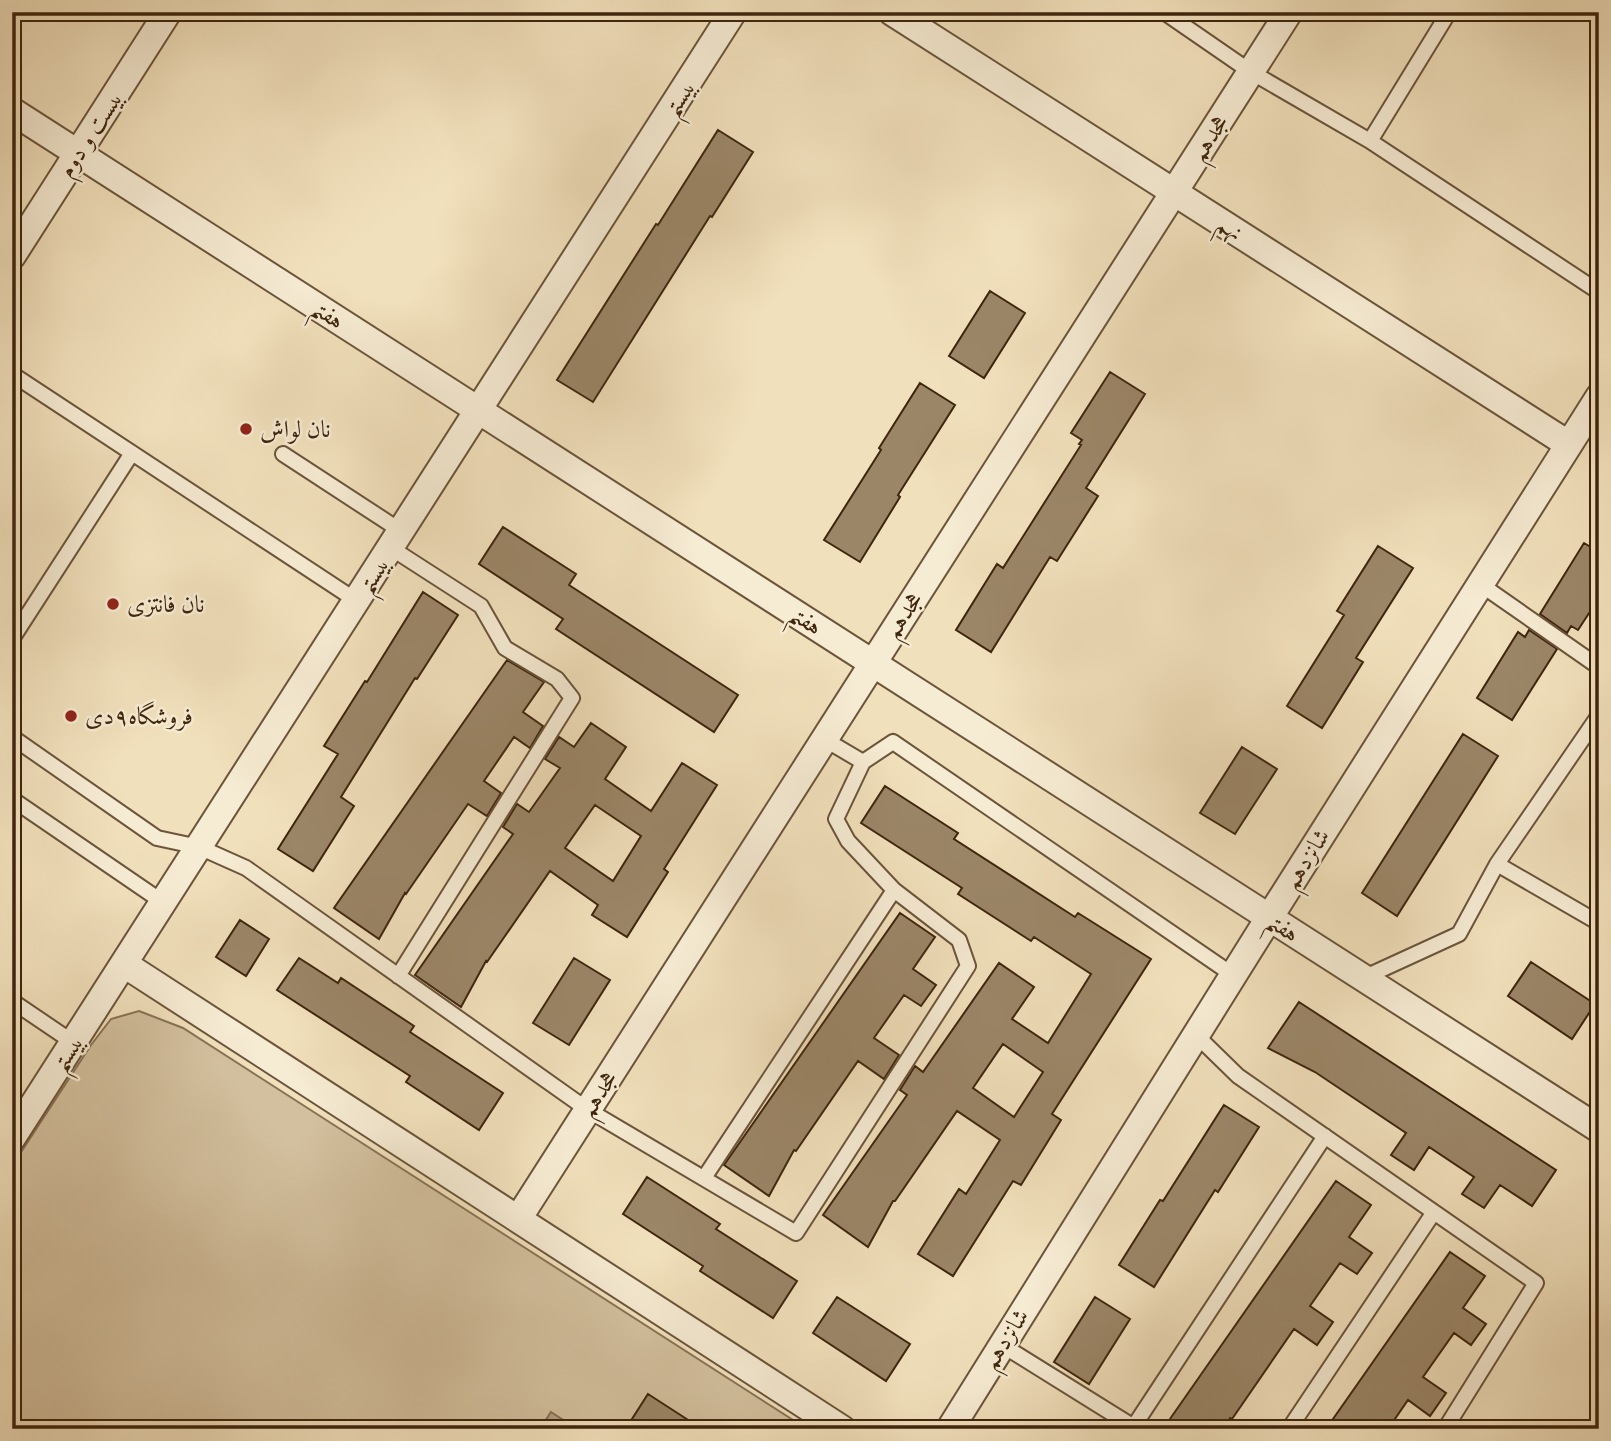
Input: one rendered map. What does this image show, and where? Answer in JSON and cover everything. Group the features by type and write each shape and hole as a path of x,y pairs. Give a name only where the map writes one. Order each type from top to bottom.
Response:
{"street":[{"name":"بیست و دوم","path":"12,256 168,12"},
{"name":"بیستم","path":"12,1138 733,12"},
{"name":"نهم","path":"892,12 1568,444"},
{"name":"هجدهم","path":"518,1219 1289,12"},
{"name":"هفتم","path":"12,111 1599,1129"},
{"name":"شانزدهم","path":"950,1429 1233,975 1599,397"},
{"path":"124,964 842,1429"}],"lane":[{"path":"1164,12 1251,72 1370,141 1599,292"},
{"path":"1370,141 1449,12"},
{"path":"12,374 357,601"},
{"path":"12,639 132,453"},
{"path":"284,454 481,606 505,648 557,679 572,698 398,976"},
{"path":"1480,584 1599,667"},
{"path":"1363,978 1459,934 1497,864 1599,715"},
{"path":"12,737 157,838 200,847 246,868 588,1110 796,1233 968,966 959,940 894,890 849,841 836,819 863,762 893,742 1233,975"},
{"path":"824,739 863,762"},
{"path":"12,799 164,903"},
{"path":"1497,864 1599,923"},
{"path":"704,1178 894,890"},
{"path":"12,1001 74,1043"},
{"path":"1196,1035 1238,1076 1536,1283 1445,1429"},
{"path":"1002,1345 1135,1428 1325,1136"},
{"path":"1289,1429 1434,1212"}],"shaded area":[{"path":"139,1011 183,1028 807,1429 12,1429 12,1166 111,1019"},
{"path":"551,1412 577,1429 540,1429"}],"building":[{"path":"718,130 753,152 593,402 557,380"},
{"path":"990,291 1025,313 984,378 949,356"},
{"path":"1110,372 1145,394 1086,488 1098,496 1057,561 1050,557 991,652 956,630 997,564 1003,568 1081,445 1079,444 1082,440 1071,433"},
{"path":"920,383 955,405 898,495 900,497 860,562 824,540"},
{"path":"503,527 576,574 569,585 738,695 714,732 556,629 563,619 479,564"},
{"path":"1584,543 1599,552 1599,598 1578,630 1571,626 1567,633 1540,614"},
{"path":"1378,546 1413,568 1356,658 1363,662 1322,728 1287,706 1344,615 1337,611"},
{"path":"423,592 458,615 417,679 415,678 341,797 354,806 313,871 278,849 338,754 324,746"},
{"path":"1529,630 1557,649 1512,720 1477,698 1518,632 1525,637"},
{"path":"507,660 544,682 523,712 543,726 530,748 514,737 484,781 501,793 487,816 468,804 405,893 379,939 334,908"},
{"path":"591,723 626,747 605,779 651,811 682,763 717,785 664,869 668,872 627,937 592,915 598,905 550,871 486,961 461,1007 415,975 513,834 503,827 517,804 529,812 560,768 545,759 559,737 574,747","holes":["595,805 641,836 613,881 565,848"]},
{"path":"1463,734 1498,756 1397,916 1362,893"},
{"path":"1242,747 1277,769 1235,834 1200,813"},
{"path":"885,786 958,833 954,839 1075,917 1078,913 1151,959 1052,1114 1061,1120 1021,1185 1013,1181 953,1276 918,1254 959,1189 966,1194 1000,1140 957,1111 893,1201 868,1247 823,1215 907,1095 900,1090 915,1066 923,1072 999,963 1034,987 1012,1019 1048,1043 1091,974 1034,937 1031,941 958,894 962,888 861,823","holes":["1003,1044 1043,1072 1014,1117 973,1088"]},
{"path":"900,913 935,937 913,969 936,985 921,1006 904,995 874,1038 899,1055 884,1079 858,1061 796,1151 794,1150 769,1196 724,1165"},
{"path":"240,920 269,939 246,976 216,957"},
{"path":"299,958 338,983 341,978 414,1026 410,1032 503,1093 479,1130 406,1082 410,1076 277,990"},
{"path":"574,958 610,980 569,1045 533,1023"},
{"path":"1531,962 1595,1004 1572,1039 1508,996"},
{"path":"1299,1002 1556,1170 1532,1206 1500,1185 1484,1208 1462,1194 1474,1177 1429,1147 1414,1170 1391,1155 1406,1133 1315,1072 1268,1048"},
{"path":"1224,1105 1259,1127 1218,1192 1215,1190 1154,1287 1119,1265"},
{"path":"647,1177 720,1224 716,1229 797,1281 773,1318 700,1271 703,1266 623,1214"},
{"path":"1336,1181 1371,1205 1349,1237 1372,1253 1357,1274 1340,1263 1310,1306 1333,1322 1317,1345 1294,1329 1232,1419 1230,1418 1225,1429 1163,1429"},
{"path":"1450,1252 1485,1276 1463,1308 1486,1324 1471,1345 1454,1333 1423,1377 1446,1393 1430,1416 1408,1400 1388,1429 1326,1429"},
{"path":"837,1297 910,1344 886,1381 813,1333"},
{"path":"1095,1297 1130,1319 1089,1384 1054,1362"},
{"path":"648,1394 702,1429 647,1429 632,1419"}],"place":[{"name":"نان لواش","path":"246,429"},
{"name":"نان فانتزی","path":"113,604"},
{"name":"فروشگاه۹دی","path":"71,716"}]}
